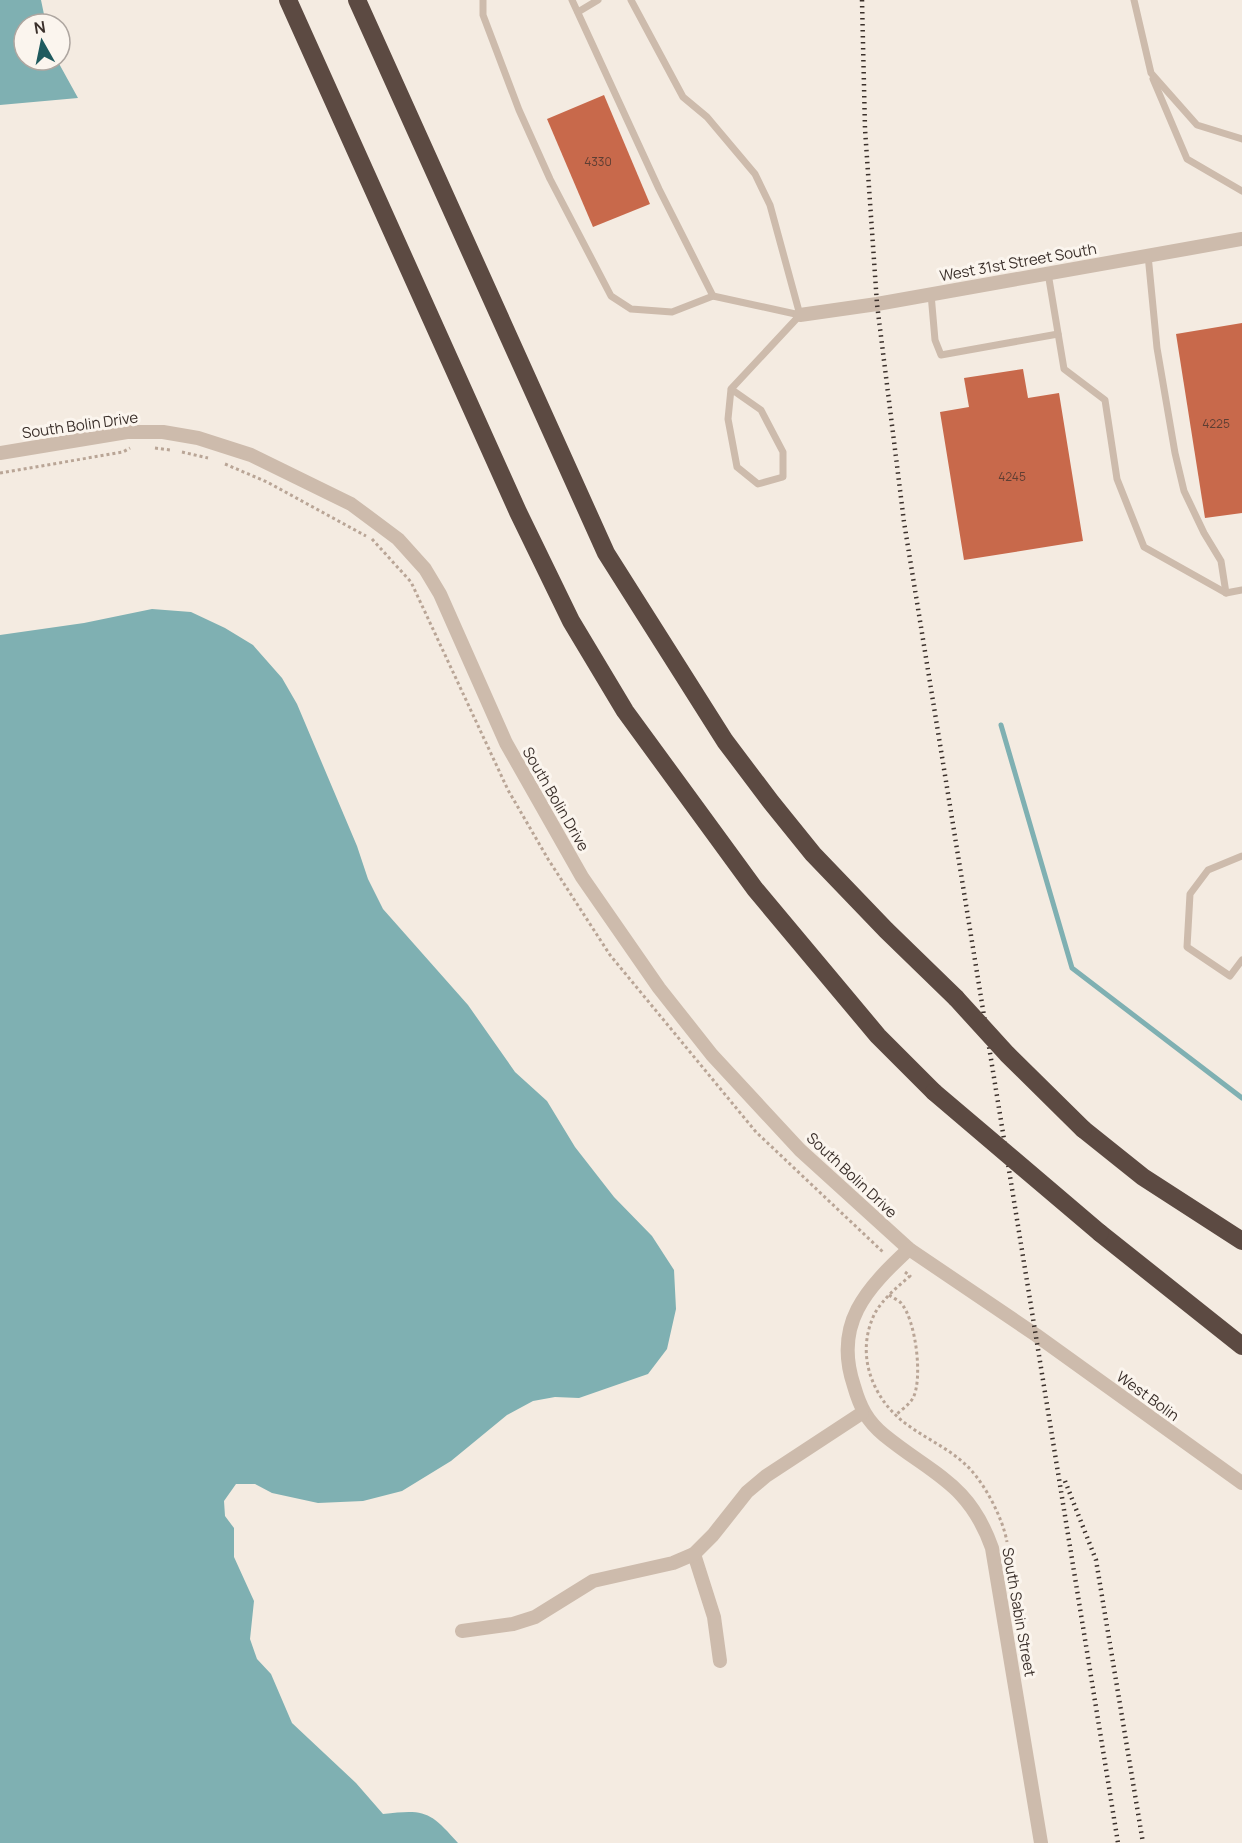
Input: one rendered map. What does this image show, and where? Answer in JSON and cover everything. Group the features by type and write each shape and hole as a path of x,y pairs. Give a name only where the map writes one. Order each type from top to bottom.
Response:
{"highway":[{"path":"288,0 518,512 577,631 625,711 756,889 878,1036 934,1092 1100,1233 1242,1346"},
{"path":"357,0 606,554 713,724 813,854 1083,1129 1143,1177 1237,1237"},
{"path":"1185,1299 1242,1332"}],"street":[{"name":"West 31st Street South","path":"800,315 1242,239"},
{"name":"South Bolin Drive","path":"0,453 127,432 164,432 198,438 250,455 351,504 398,539 425,569 440,594 506,743 582,877 659,988 712,1055 800,1150 909,1249 1036,1335"},
{"name":"South Sabin Street","path":"909,1249 867,1292 854,1313 850,1326 847,1358 862,1413 883,1434 947,1479 974,1510 985,1528 992,1548 1041,1843"},
{"name":"West Bolin","path":"1036,1335 1242,1483"},
{"path":"462,1631 513,1624 535,1617 594,1581 673,1563 694,1554 713,1535 747,1492 766,1476 862,1413"},
{"path":"694,1554 714,1617 720,1660"}],"lane":[{"path":"483,0 483,15 519,110 550,179 611,296 631,309 672,312 713,296 800,315"},
{"path":"572,0 659,189 713,296"},
{"path":"578,12 598,0"},
{"path":"631,0 683,97 707,117 755,174 770,205 800,315"},
{"path":"1134,0 1151,74 1187,159 1242,191"},
{"path":"1151,74 1197,125 1242,139"},
{"path":"1148,255 1157,348 1175,453 1185,491 1204,533 1221,561 1227,593"},
{"path":"1048,273 1064,369 1105,400 1116,479 1144,547 1196,573 1227,593 1242,590"},
{"path":"932,294 935,340 940,355 1058,334"},
{"path":"731,389 761,410 783,452 783,477 759,484 737,467 728,419 731,389 800,315"},
{"path":"1242,856 1208,870 1190,894 1187,947 1230,976 1242,960"}],"path":[{"path":"0,472 123,452 135,444"},
{"path":"145,448 176,450 210,459"},
{"path":"222,462 336,517 372,539 411,582 508,790 548,859 610,955 756,1132 838,1212 910,1276 889,1295 876,1312 868,1333 867,1368 874,1385 896,1415 908,1426 947,1449 971,1470 988,1497 1005,1533 1007,1544"},
{"path":"889,1295 900,1302 908,1314 916,1341 917,1388 912,1401 896,1415"}],"water":[{"path":"0,0 41,0 44,12 12,12 12,72 64,72 78,98 0,105"},
{"path":"152,609 191,612 225,628 253,645 282,678 297,704 357,846 368,879 383,909 468,1005 515,1072 547,1101 575,1147 614,1197 652,1236 674,1270 676,1309 667,1349 648,1374 579,1398 555,1397 533,1401 507,1415 451,1461 402,1491 363,1501 318,1503 272,1493 255,1484 236,1484 224,1501 225,1516 234,1528 234,1557 254,1601 250,1639 257,1659 271,1674 292,1723 356,1783 383,1814 408,1812 426,1815 440,1824 458,1843 0,1843 0,635 84,623"}],"building":[{"path":"604,95 650,204 593,227 547,119"},
{"path":"1242,323 1242,513 1205,518 1176,334"},
{"path":"1023,369 1028,398 1059,393 1083,541 964,560 940,412 969,407 964,378"}],"waterway":[{"path":"1001,725 1072,968 1242,1098"}],"railway":[{"path":"862,0 865,129 877,304 904,522 1118,1843"},
{"path":"1065,1481 1096,1560 1143,1843"}]}
